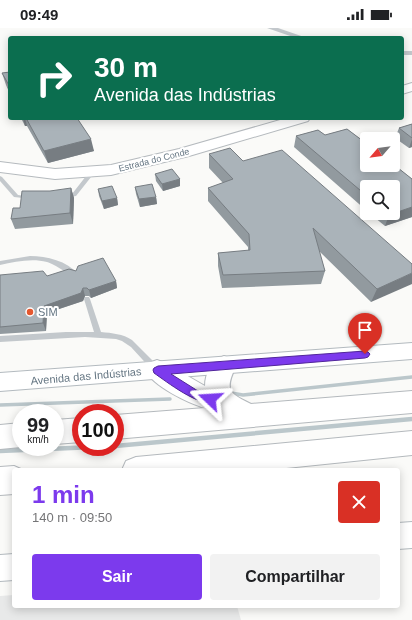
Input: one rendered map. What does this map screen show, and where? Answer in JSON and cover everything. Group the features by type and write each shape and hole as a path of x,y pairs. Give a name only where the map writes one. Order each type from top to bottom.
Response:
{"main road":[{"name":"Estrada do Conde","path":"0,167 55,174 111,170 183,153 296,120"},
{"name":"Avenida das Indústrias","path":"0,382 28,382 158,370 412,351"},
{"path":"224,366 219,372 216,380 220,396 226,404"},
{"path":"158,370 195,394 226,404 249,416"},
{"path":"124,426 412,402"},
{"path":"0,437 12,436"},
{"path":"156,468 412,443"},
{"path":"0,481 12,480"},
{"path":"400,536 412,535"},
{"path":"0,568 12,567"}],"street":[{"path":"271,28 297,36"}],"lane":[{"path":"60,197 74,195 92,172"},
{"path":"0,178 16,196 21,198 37,198"},
{"path":"0,263 30,257 46,258 65,266 76,275"},
{"path":"87,299 98,334"},
{"path":"0,340 98,334 116,335 125,338 158,370"}],"shaded area":[{"path":"12,595 12,608 238,608 241,620 0,620 0,596"}],"building":[{"path":"8,72 8,84 2,73"},
{"path":"27,120 78,120 91,139 44,151"},
{"path":"412,124 412,138 399,128"},
{"path":"347,129 360,139 360,172 400,172 400,170 412,179 412,207 400,211 400,180 360,180 360,190 296,136 318,130 325,135"},
{"path":"230,148 243,161 282,150 360,220 412,264 412,273 377,289 313,228 325,271 223,275 218,253 250,250 249,234 208,188 233,179 209,154"},
{"path":"172,169 180,179 162,184 155,174"},
{"path":"152,184 156,197 139,199 135,187"},
{"path":"112,186 117,198 102,201 98,189"},
{"path":"71,188 70,213 11,219 13,208 20,208 22,191 50,191"},
{"path":"103,258 116,281 89,290 87,288 83,288 81,293 44,306 43,323 0,327 0,275 43,271 47,276 69,269 76,271 78,266"}],"waterway":[{"path":"231,393 243,395 412,377"},
{"path":"0,405 170,399"},
{"path":"124,445 412,419"},
{"path":"0,451 72,448"}],"place":[{"name":"SIM","path":"30,312"}],"route":[{"path":"210,399 195,394 158,370 365,354"}]}
